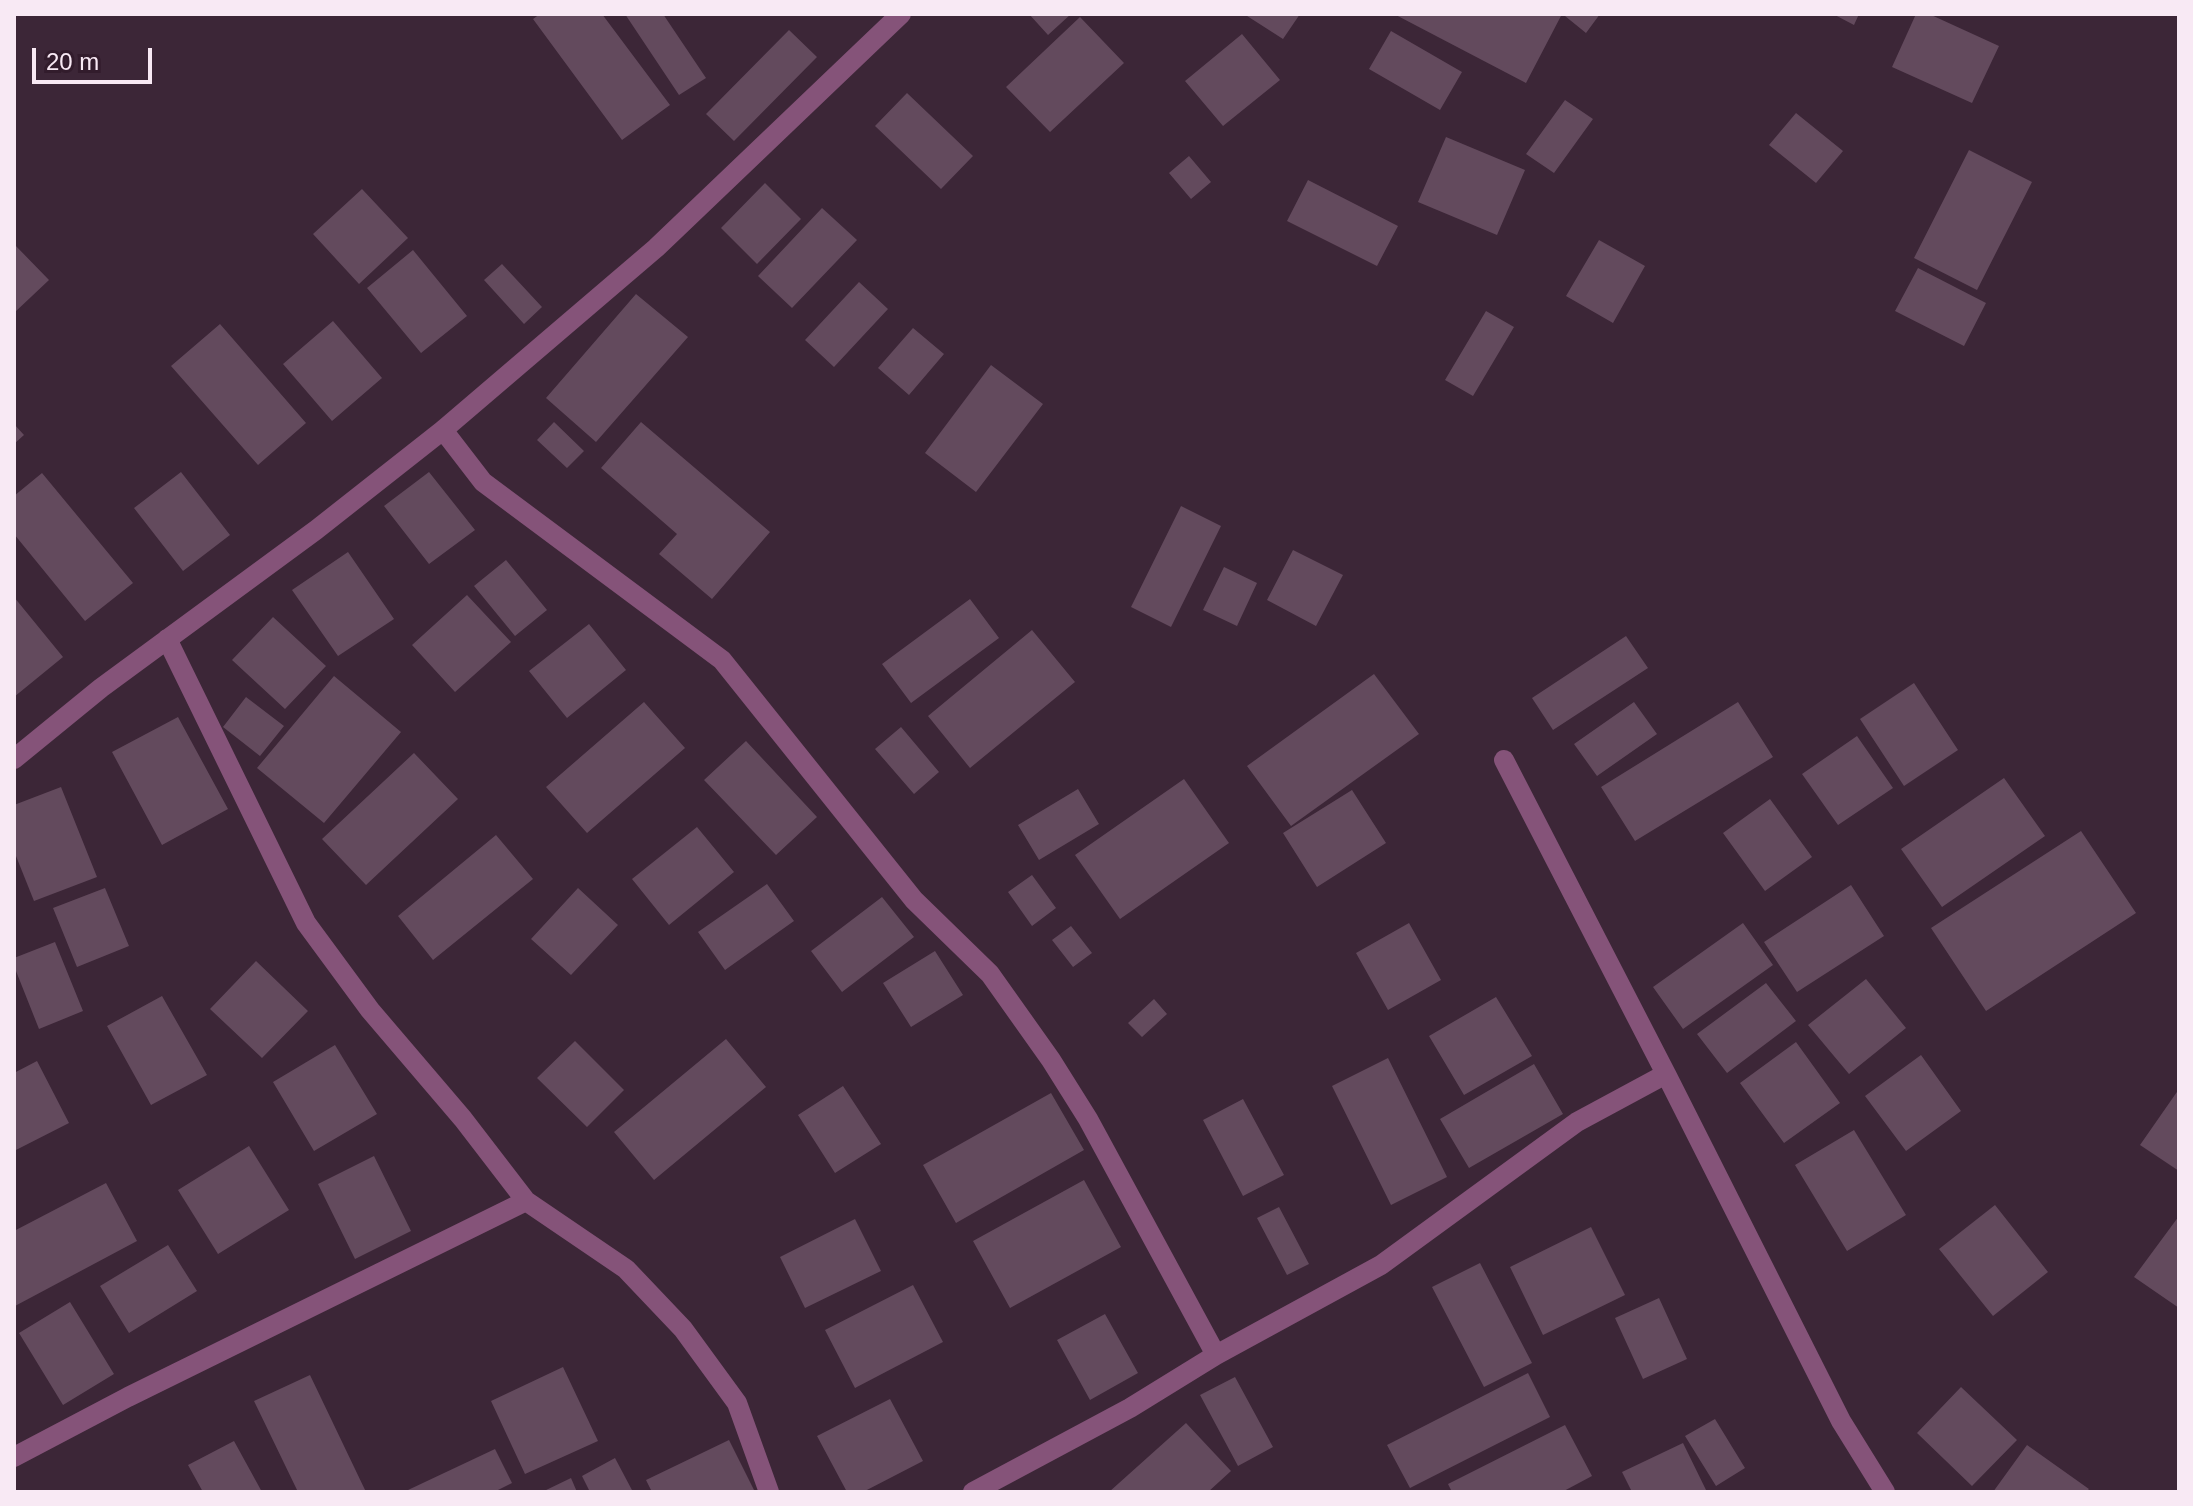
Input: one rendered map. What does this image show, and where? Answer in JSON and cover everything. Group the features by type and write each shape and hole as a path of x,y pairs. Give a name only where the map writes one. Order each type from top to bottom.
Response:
{"street":[{"path":"14,759 101,688 316,530 443,430 656,248 901,14"},
{"path":"443,430 483,482 722,660 914,900 990,974 1088,1119 1216,1355"},
{"path":"167,639 306,923 370,1010 463,1119 526,1201 626,1269 683,1329 737,1403 769,1492"},
{"path":"1504,760 1841,1421 1885,1492"},
{"path":"973,1492 1130,1408 1216,1355 1381,1265 1577,1122 1666,1074"},
{"path":"14,1457 128,1397 526,1201"}],"building":[{"path":"540,14 602,14 670,105 622,140 533,19"},
{"path":"625,14 663,14 706,78 679,95"},
{"path":"1029,14 1071,14 1048,35"},
{"path":"1244,14 1300,14 1283,39"},
{"path":"1394,14 1562,14 1526,83"},
{"path":"1566,14 1600,14 1586,33"},
{"path":"1833,14 1859,14 1854,25"},
{"path":"1916,14 1929,14 1999,46 1972,103 1892,67"},
{"path":"1080,17 1124,63 1050,132 1006,87"},
{"path":"789,30 817,57 734,141 706,114"},
{"path":"1391,31 1462,72 1440,110 1369,69"},
{"path":"1242,34 1280,80 1223,126 1185,81"},
{"path":"907,93 973,156 941,189 875,126"},
{"path":"1565,100 1593,119 1554,173 1526,154"},
{"path":"1796,113 1843,151 1816,183 1769,145"},
{"path":"1446,137 1525,170 1497,235 1418,202"},
{"path":"1969,150 2032,182 1977,290 1914,258"},
{"path":"1189,156 1211,182 1191,199 1169,173"},
{"path":"1308,180 1398,226 1377,266 1287,221"},
{"path":"765,183 801,219 757,264 721,228"},
{"path":"362,189 408,238 359,284 313,234"},
{"path":"822,208 857,240 792,308 758,276"},
{"path":"1599,240 1645,266 1613,323 1566,296"},
{"path":"14,244 49,280 14,313"},
{"path":"413,250 467,316 421,353 367,288"},
{"path":"502,264 542,307 524,324 484,280"},
{"path":"1918,268 1986,303 1964,346 1895,311"},
{"path":"859,282 888,309 834,367 805,340"},
{"path":"636,294 688,337 596,442 546,398"},
{"path":"1486,311 1514,327 1473,396 1445,380"},
{"path":"333,321 382,378 332,421 283,364"},
{"path":"220,324 306,423 258,465 171,366"},
{"path":"913,328 944,354 909,395 878,368"},
{"path":"991,365 1043,404 976,492 925,453"},
{"path":"554,422 584,451 567,468 537,440"},
{"path":"641,422 770,532 712,599 659,554 677,534 601,468"},
{"path":"14,424 24,435 14,444"},
{"path":"181,472 230,535 183,571 134,508"},
{"path":"429,472 475,530 429,564 384,506"},
{"path":"42,473 133,583 85,621 14,534 14,496"},
{"path":"1181,506 1221,526 1171,627 1131,607"},
{"path":"1293,550 1343,575 1316,626 1267,600"},
{"path":"348,552 394,619 338,656 292,590"},
{"path":"506,560 547,610 515,636 474,586"},
{"path":"1224,567 1257,583 1237,626 1203,610"},
{"path":"467,595 511,642 455,692 412,645"},
{"path":"14,597 63,657 14,697"},
{"path":"970,599 999,638 911,703 882,664"},
{"path":"273,617 326,666 285,709 232,660"},
{"path":"589,624 626,670 567,718 529,671"},
{"path":"1032,630 1075,682 970,768 928,716"},
{"path":"1626,636 1648,668 1553,730 1532,698"},
{"path":"1374,674 1419,734 1291,826 1247,766"},
{"path":"334,676 401,732 324,823 257,768"},
{"path":"1914,683 1958,750 1904,786 1860,719"},
{"path":"246,697 284,726 260,756 223,727"},
{"path":"644,702 685,748 587,833 546,787"},
{"path":"1634,702 1657,734 1597,776 1574,744"},
{"path":"1738,702 1773,757 1635,841 1601,787"},
{"path":"178,717 228,809 162,845 112,752"},
{"path":"901,727 939,772 914,794 875,749"},
{"path":"1857,736 1893,788 1838,825 1802,774"},
{"path":"746,741 817,817 776,855 704,780"},
{"path":"414,753 458,799 366,885 322,839"},
{"path":"2004,778 2045,836 1942,907 1901,849"},
{"path":"1184,779 1229,843 1120,919 1075,855"},
{"path":"61,787 97,877 34,901 14,851 14,805"},
{"path":"1078,789 1099,824 1039,860 1018,825"},
{"path":"1352,790 1386,843 1317,887 1283,833"},
{"path":"1770,799 1812,857 1765,891 1723,833"},
{"path":"697,827 734,872 669,925 632,879"},
{"path":"2081,831 2136,913 1986,1011 1931,928"},
{"path":"496,835 533,879 433,960 398,916"},
{"path":"1032,875 1056,908 1032,926 1008,892"},
{"path":"767,884 794,921 725,970 698,932"},
{"path":"1851,885 1884,936 1797,992 1764,942"},
{"path":"105,888 129,946 77,967 53,908"},
{"path":"578,888 618,925 571,975 531,939"},
{"path":"882,897 914,937 842,992 811,951"},
{"path":"1409,923 1441,980 1388,1010 1356,953"},
{"path":"1743,923 1773,965 1683,1029 1653,987"},
{"path":"1071,926 1092,953 1073,967 1052,940"},
{"path":"55,942 83,1011 39,1029 14,966 14,958"},
{"path":"935,951 963,995 911,1027 883,983"},
{"path":"256,961 308,1011 262,1058 210,1009"},
{"path":"1866,979 1906,1028 1849,1074 1808,1025"},
{"path":"1766,983 1796,1021 1727,1073 1697,1034"},
{"path":"162,996 207,1075 151,1105 107,1026"},
{"path":"1496,997 1532,1056 1464,1095 1429,1036"},
{"path":"1154,999 1167,1014 1142,1037 1128,1023"},
{"path":"726,1039 766,1087 654,1180 614,1132"},
{"path":"575,1041 624,1090 587,1127 537,1078"},
{"path":"1796,1042 1840,1103 1784,1143 1740,1083"},
{"path":"335,1045 377,1114 314,1151 273,1082"},
{"path":"1921,1055 1961,1111 1906,1151 1865,1096"},
{"path":"1388,1058 1447,1177 1391,1205 1332,1086"},
{"path":"37,1061 69,1123 14,1151 14,1073"},
{"path":"1534,1064 1563,1114 1469,1168 1440,1119"},
{"path":"843,1086 881,1144 835,1173 798,1115"},
{"path":"2179,1089 2179,1171 2140,1145"},
{"path":"1051,1093 1084,1150 956,1223 923,1165"},
{"path":"1243,1099 1284,1175 1243,1196 1203,1120"},
{"path":"1854,1130 1906,1215 1847,1251 1795,1165"},
{"path":"249,1146 289,1210 218,1254 178,1190"},
{"path":"374,1156 411,1231 355,1259 318,1184"},
{"path":"1084,1180 1121,1247 1010,1308 973,1241"},
{"path":"106,1183 137,1241 15,1306 14,1231"},
{"path":"1995,1205 2048,1272 1993,1316 1939,1249"},
{"path":"1279,1207 1309,1264 1287,1275 1257,1218"},
{"path":"2179,1216 2179,1308 2134,1277"},
{"path":"855,1219 881,1271 805,1308 780,1257"},
{"path":"1591,1227 1625,1295 1543,1335 1510,1267"},
{"path":"168,1245 197,1291 129,1333 100,1286"},
{"path":"1480,1263 1532,1363 1484,1387 1432,1287"},
{"path":"913,1285 943,1342 855,1388 825,1330"},
{"path":"1659,1298 1687,1359 1643,1379 1615,1318"},
{"path":"70,1302 114,1374 63,1405 19,1333"},
{"path":"1105,1314 1138,1373 1090,1400 1057,1340"},
{"path":"563,1367 598,1441 525,1474 491,1401"},
{"path":"1528,1373 1550,1417 1410,1488 1387,1445"},
{"path":"310,1375 366,1492 298,1492 254,1401"},
{"path":"1235,1377 1273,1447 1238,1466 1200,1395"},
{"path":"1961,1387 2017,1440 1972,1486 1917,1433"},
{"path":"890,1399 923,1461 863,1492 847,1492 817,1436"},
{"path":"1715,1419 1745,1468 1716,1486 1685,1436"},
{"path":"1186,1423 1231,1471 1208,1492 1109,1492"},
{"path":"1565,1425 1592,1476 1562,1492 1452,1492 1448,1484"},
{"path":"729,1440 755,1492 652,1492 646,1480"},
{"path":"234,1441 262,1492 203,1492 188,1465"},
{"path":"1683,1443 1707,1492 1632,1492 1622,1472"},
{"path":"2027,1445 2089,1489 2086,1492 1993,1492"},
{"path":"495,1449 512,1483 494,1492 408,1490"},
{"path":"615,1458 633,1492 590,1492 582,1476"},
{"path":"571,1478 577,1492 542,1492"}]}
